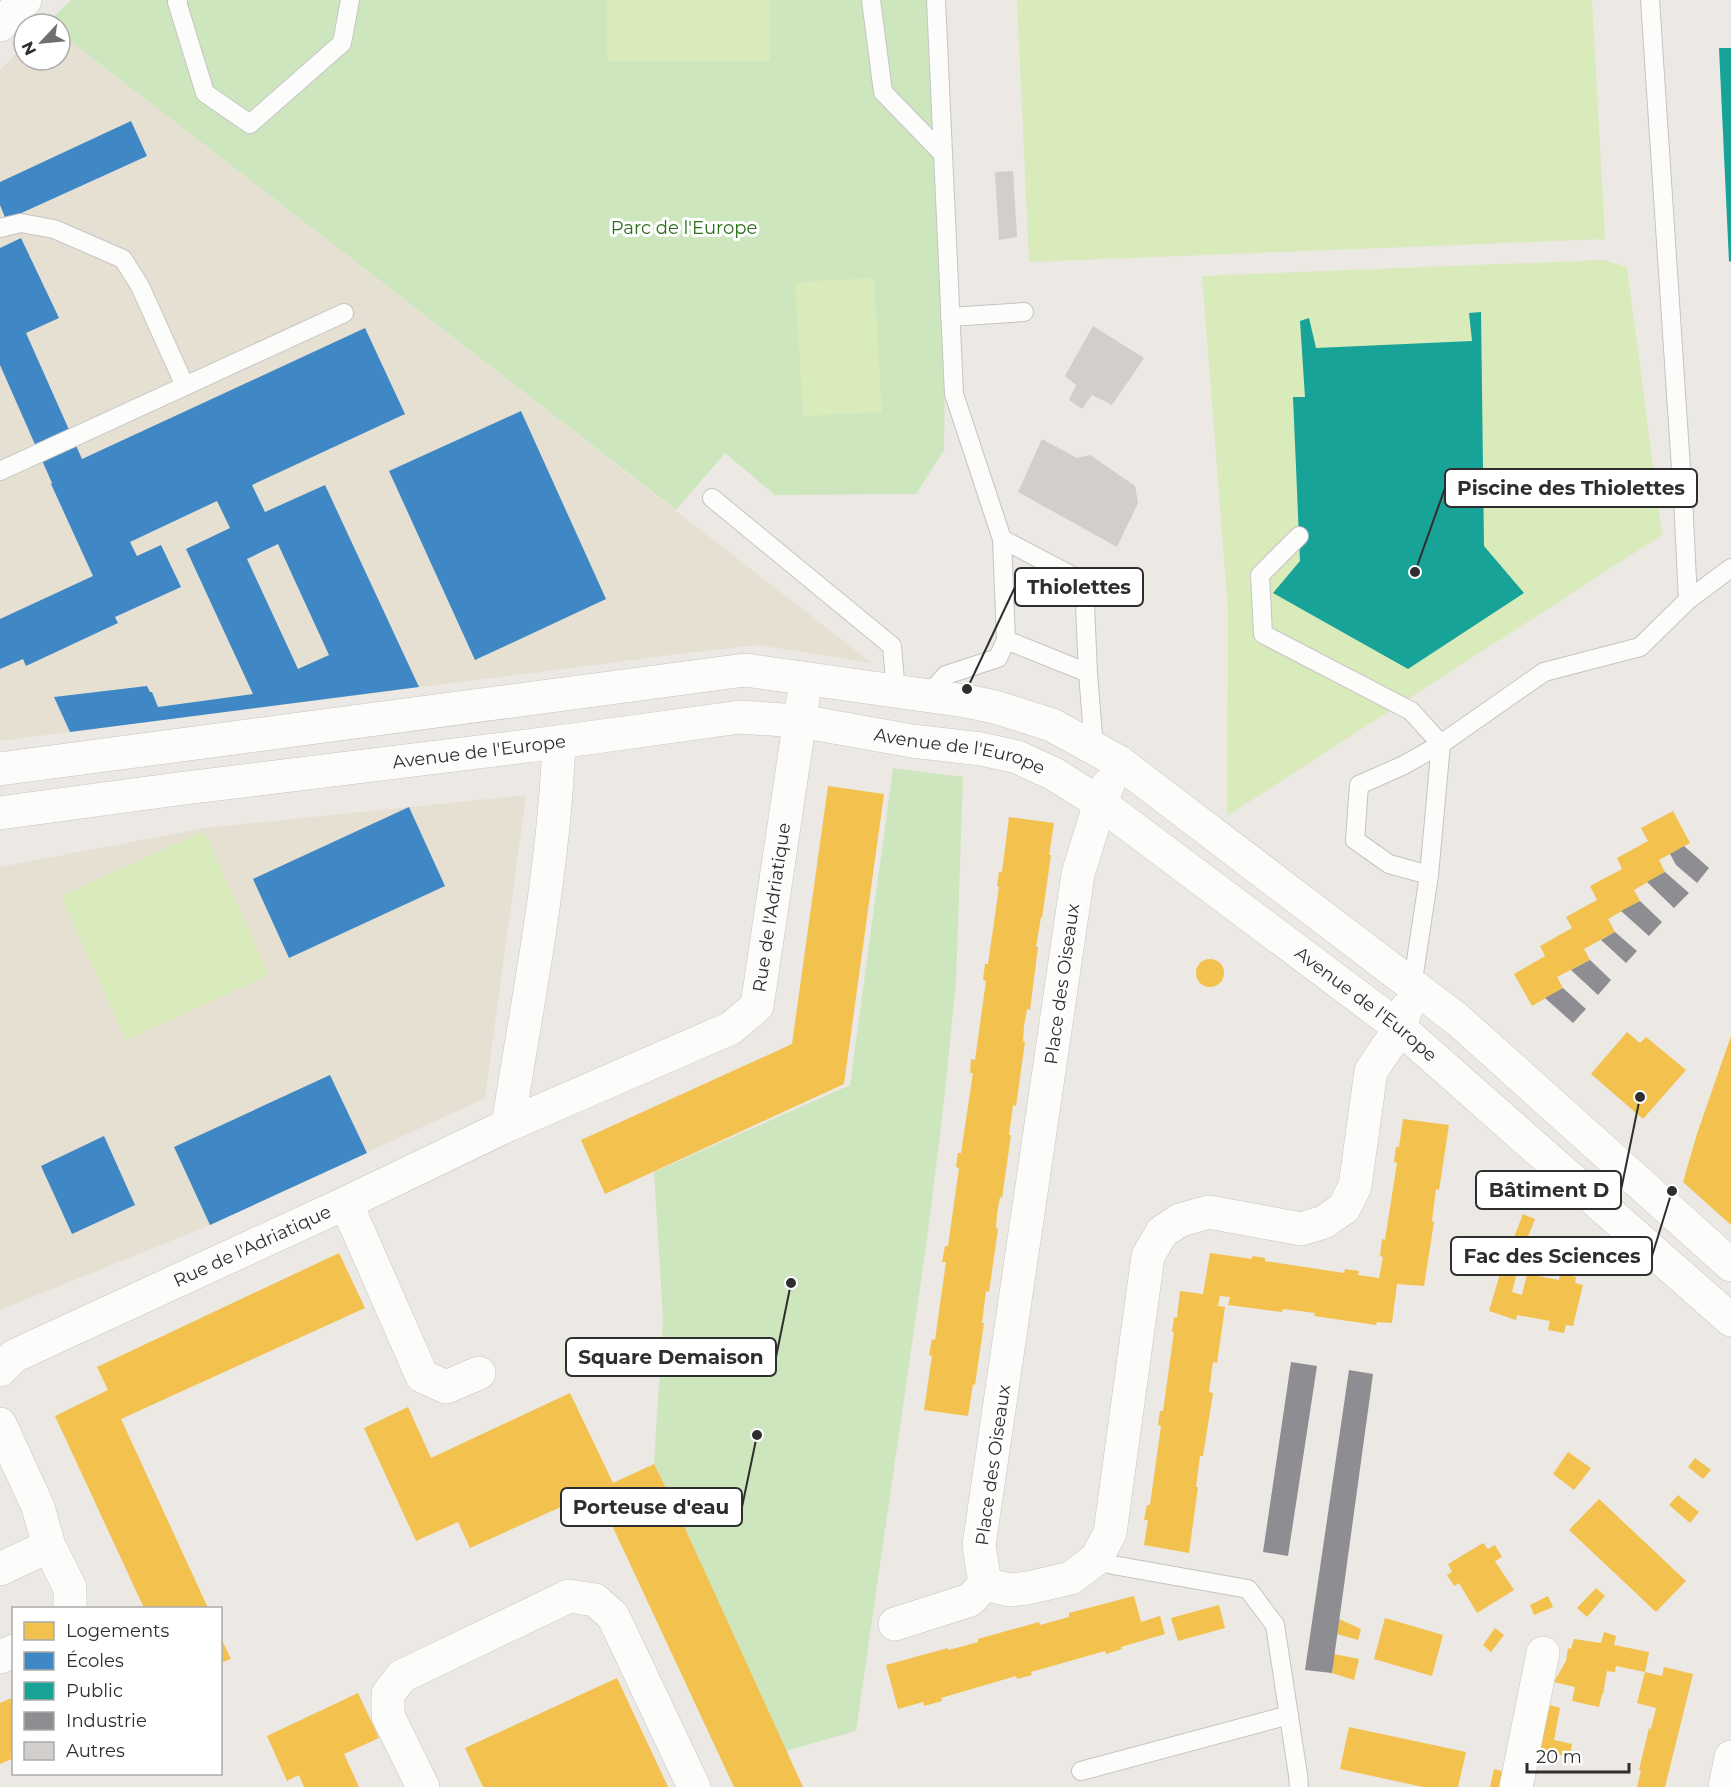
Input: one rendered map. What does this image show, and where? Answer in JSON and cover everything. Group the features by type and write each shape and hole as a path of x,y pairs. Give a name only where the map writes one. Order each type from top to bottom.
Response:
{"street":[{"path":"0,25 25,0"},
{"path":"0,769 745,670 995,707 1052,725 1106,755 1458,1020 1731,1265"},
{"name":"Rue de l'Adriatique","path":"0,1370 14,1356 508,1125 731,1028 757,1006 806,678"},
{"name":"Avenue de l'Europe","path":"0,813 740,717 800,721 912,741 981,749 1017,757 1054,774 1100,802 1400,1028 1731,1320"},
{"path":"508,1125 550,859 559,742"},
{"name":"Place des Oiseaux","path":"985,1584 980,1545 1038,1145 1078,874 1100,802 1106,755"},
{"path":"895,1624 970,1600 985,1584 1009,1590 1071,1578 1096,1559 1110,1533 1148,1256 1162,1232 1180,1220 1209,1212 1301,1229 1323,1222 1344,1208 1355,1186 1371,1071 1400,1028 1412,987"},
{"path":"345,1203 422,1376 446,1387 479,1372"},
{"path":"0,1424 38,1507 49,1546 70,1588 70,1607"},
{"path":"0,1569 49,1546"},
{"path":"423,1787 388,1716 388,1694 402,1676 569,1596 595,1600 613,1616 694,1787"},
{"path":"1516,1787 1543,1653"},
{"path":"1725,1787 1731,1757"}],"lane":[{"path":"178,0 205,93 250,124 342,43 350,0"},
{"path":"871,0 883,92 943,154"},
{"path":"712,498 892,646 912,694 946,675 998,658 1006,639 1002,540 954,394 936,0"},
{"path":"1650,0 1688,600"},
{"path":"0,228 21,223 54,229 123,259 140,286 185,386"},
{"path":"0,471 344,312"},
{"path":"950,317 1024,312"},
{"path":"1299,536 1260,575 1263,634 1411,711 1441,744 1429,875 1412,987"},
{"path":"1002,540 1084,582 1088,673 1106,755"},
{"path":"1429,875 1389,864 1354,840 1359,785 1404,765 1441,744 1544,672 1640,647 1688,600 1731,568"},
{"path":"1006,639 1088,673"},
{"path":"1096,1559 1113,1565 1248,1589 1275,1625 1299,1787"},
{"path":"1082,1771 1289,1715"}],"shaded area":[{"path":"72,42 872,663 758,645 0,741 0,70 12,58 12,72 72,72"},
{"path":"526,795 485,1098 210,1225 0,1310 0,867 205,828"}],"green space":[{"name":"Parc de l'Europe","path":"71,0 929,0 945,375 944,450 916,494 775,495 725,453 676,510 72,42 72,12 58,12"},
{"path":"607,0 770,0 770,61 607,61"},
{"path":"1017,0 1592,0 1605,239 1029,262"},
{"path":"1603,260 1627,267 1662,535 1227,816 1228,609 1202,276"},
{"path":"874,278 882,412 803,416 795,282"},
{"path":"893,768 963,777 956,983 943,1110 926,1247 856,1731 786,1751 654,1464 663,1319 654,1172 850,1085"},
{"path":"204,831 269,975 126,1040 61,896"}],"building: Logements":[{"path":"828,786 884,794 844,1084 605,1194 581,1140 792,1044"},
{"path":"1673,811 1690,843 1659,860 1665,872 1634,890 1640,901 1608,919 1615,932 1584,949 1590,960 1557,977 1563,988 1532,1006 1514,974 1545,956 1540,946 1572,928 1566,917 1597,900 1590,886 1622,869 1617,858 1648,841 1641,828"},
{"path":"1009,817 1054,823 1036,947 1038,947 1030,1010 1027,1009 1024,1026 1023,1041 1025,1042 1016,1106 1013,1105 1002,1198 1000,1197 997,1214 996,1228 998,1229 989,1292 986,1291 982,1323 984,1323 968,1416 924,1410 932,1356 929,1355 932,1339 935,1340 946,1262 942,1262 945,1246 948,1246 959,1168 956,1167 958,1153 961,1153 973,1073 970,1073 971,1059 975,1060 986,981 983,980 985,964 988,964 999,872 1002,872"},
{"path":"1210,959 1220,963 1224,973 1220,983 1210,987 1200,983 1196,973 1200,963"},
{"path":"1627,1032 1640,1043 1646,1037 1686,1070 1643,1119 1591,1074"},
{"path":"1731,1036 1731,1225 1683,1182"},
{"path":"1403,1119 1449,1125 1439,1190 1436,1189 1432,1221 1434,1222 1424,1286 1397,1284 1392,1323 1377,1322 1376,1325 1314,1316 1315,1313 1283,1309 1282,1312 1228,1305 1230,1297 1220,1296 1218,1306 1225,1307 1217,1363 1213,1362 1209,1392 1213,1393 1203,1456 1200,1456 1189,1553 1144,1545 1148,1520 1144,1520 1147,1505 1150,1505 1161,1426 1158,1425 1160,1411 1163,1411 1174,1317 1177,1318 1180,1291 1203,1294 1210,1253 1252,1259 1252,1256 1265,1258 1265,1261 1344,1273 1345,1269 1359,1271 1358,1275 1379,1278 1383,1257 1380,1256 1382,1239 1385,1240 1397,1163 1394,1162 1396,1147 1399,1147"},
{"path":"1523,1214 1535,1219 1525,1244 1513,1240"},
{"path":"339,1253 365,1308 121,1419 208,1607 144,1607 55,1416 108,1390 97,1367"},
{"path":"1503,1264 1518,1268 1512,1292 1522,1295 1527,1274 1559,1280 1560,1274 1576,1277 1575,1283 1583,1285 1573,1326 1566,1325 1564,1333 1548,1330 1550,1321 1517,1315 1516,1320 1489,1311"},
{"path":"570,1393 613,1483 654,1464 803,1787 734,1787 596,1491 470,1548 458,1522 416,1541 364,1428 408,1407 431,1458"},
{"path":"1568,1452 1591,1468 1574,1490 1553,1474"},
{"path":"1695,1458 1711,1470 1703,1479 1688,1467"},
{"path":"1678,1495 1699,1512 1690,1523 1669,1505"},
{"path":"1599,1499 1686,1581 1656,1612 1569,1530"},
{"path":"1483,1543 1488,1549 1495,1545 1502,1557 1495,1561 1514,1590 1477,1613 1459,1583 1454,1586 1447,1575 1452,1572 1448,1564"},
{"path":"1596,1588 1605,1596 1587,1617 1577,1608"},
{"path":"1134,1596 1141,1622 1160,1616 1165,1634 1121,1647 1122,1649 1106,1654 1105,1651 1031,1672 1032,1675 1017,1679 1016,1676 941,1698 942,1701 924,1706 923,1702 898,1709 886,1665 948,1648 948,1650 964,1646 978,1642 978,1639 1039,1622 1040,1625 1069,1617 1069,1613"},
{"path":"1548,1596 1553,1607 1534,1615 1530,1605"},
{"path":"1219,1605 1225,1628 1178,1641 1171,1618"},
{"path":"1385,1618 1443,1635 1432,1676 1374,1659"},
{"path":"1339,1619 1361,1629 1358,1640 1337,1634"},
{"path":"1495,1628 1504,1635 1491,1652 1483,1645"},
{"path":"1604,1632 1616,1636 1614,1645 1649,1652 1645,1672 1616,1666 1615,1672 1607,1671 1599,1707 1572,1701 1575,1687 1554,1682 1566,1661 1568,1648 1571,1649 1574,1639 1601,1643"},
{"path":"222,1640 231,1659 222,1662"},
{"path":"1334,1654 1359,1659 1354,1680 1332,1673"},
{"path":"1664,1667 1693,1674 1665,1787 1637,1787 1649,1728 1651,1729 1656,1708 1637,1703 1645,1672 1662,1676"},
{"path":"617,1678 668,1787 483,1787 465,1748"},
{"path":"358,1693 379,1738 344,1754 359,1787 304,1787 299,1775 287,1781 267,1736"},
{"path":"12,1698 12,1759 0,1764 0,1703"},
{"path":"1550,1705 1560,1708 1554,1740 1572,1744 1570,1757 1539,1750"},
{"path":"1349,1727 1466,1752 1458,1787 1423,1787 1340,1769"},
{"path":"1494,1769 1505,1772 1502,1787 1490,1787"}],"building: Écoles":[{"path":"131,121 147,156 6,220 0,205 0,182"},
{"path":"21,238 59,318 26,333 82,459 365,328 405,414 252,485 265,512 325,485 419,687 70,732 54,697 147,686 158,707 253,694 186,549 230,528 217,501 130,542 137,556 161,545 181,587 115,617 118,623 26,666 23,659 0,669 0,619 93,576 0,365 0,248","holes":["278,544 329,655 298,669 247,559"]},
{"path":"521,411 606,599 475,660 389,471"},
{"path":"409,807 445,886 289,958 253,879"},
{"path":"330,1075 367,1153 210,1225 174,1147"},
{"path":"104,1136 135,1205 72,1234 41,1166"}],"building: Public":[{"path":"1719,48 1731,48 1731,261 1729,262"},
{"path":"1481,312 1484,546 1524,593 1408,669 1273,593 1300,561 1293,397 1305,397 1300,321 1309,318 1316,348 1472,341 1469,313"}],"building: Industrie":[{"path":"1684,846 1709,868 1697,883 1676,865 1670,854"},
{"path":"1665,872 1689,893 1674,908 1647,882"},
{"path":"1640,901 1662,922 1649,936 1621,911"},
{"path":"1615,932 1637,951 1626,963 1601,940"},
{"path":"1590,960 1611,980 1598,995 1571,970"},
{"path":"1563,988 1586,1009 1573,1023 1545,998"},
{"path":"1291,1362 1317,1366 1288,1556 1263,1552"},
{"path":"1349,1370 1373,1374 1332,1673 1305,1670"}],"building: Autres":[{"path":"1013,171 1017,237 999,240 995,172"},
{"path":"1093,326 1144,358 1112,405 1092,395 1082,409 1069,400 1076,385 1065,376"},
{"path":"1042,439 1077,458 1090,455 1135,486 1138,503 1117,547 1018,492"}],"place":[{"name":"Piscine des Thiolettes","path":"1415,572"},
{"name":"Thiolettes","path":"967,689"},
{"name":"Bâtiment D","path":"1640,1097"},
{"name":"Fac des Sciences","path":"1672,1191"},
{"name":"Square Demaison","path":"791,1283"},
{"name":"Porteuse d'eau","path":"757,1435"}]}
